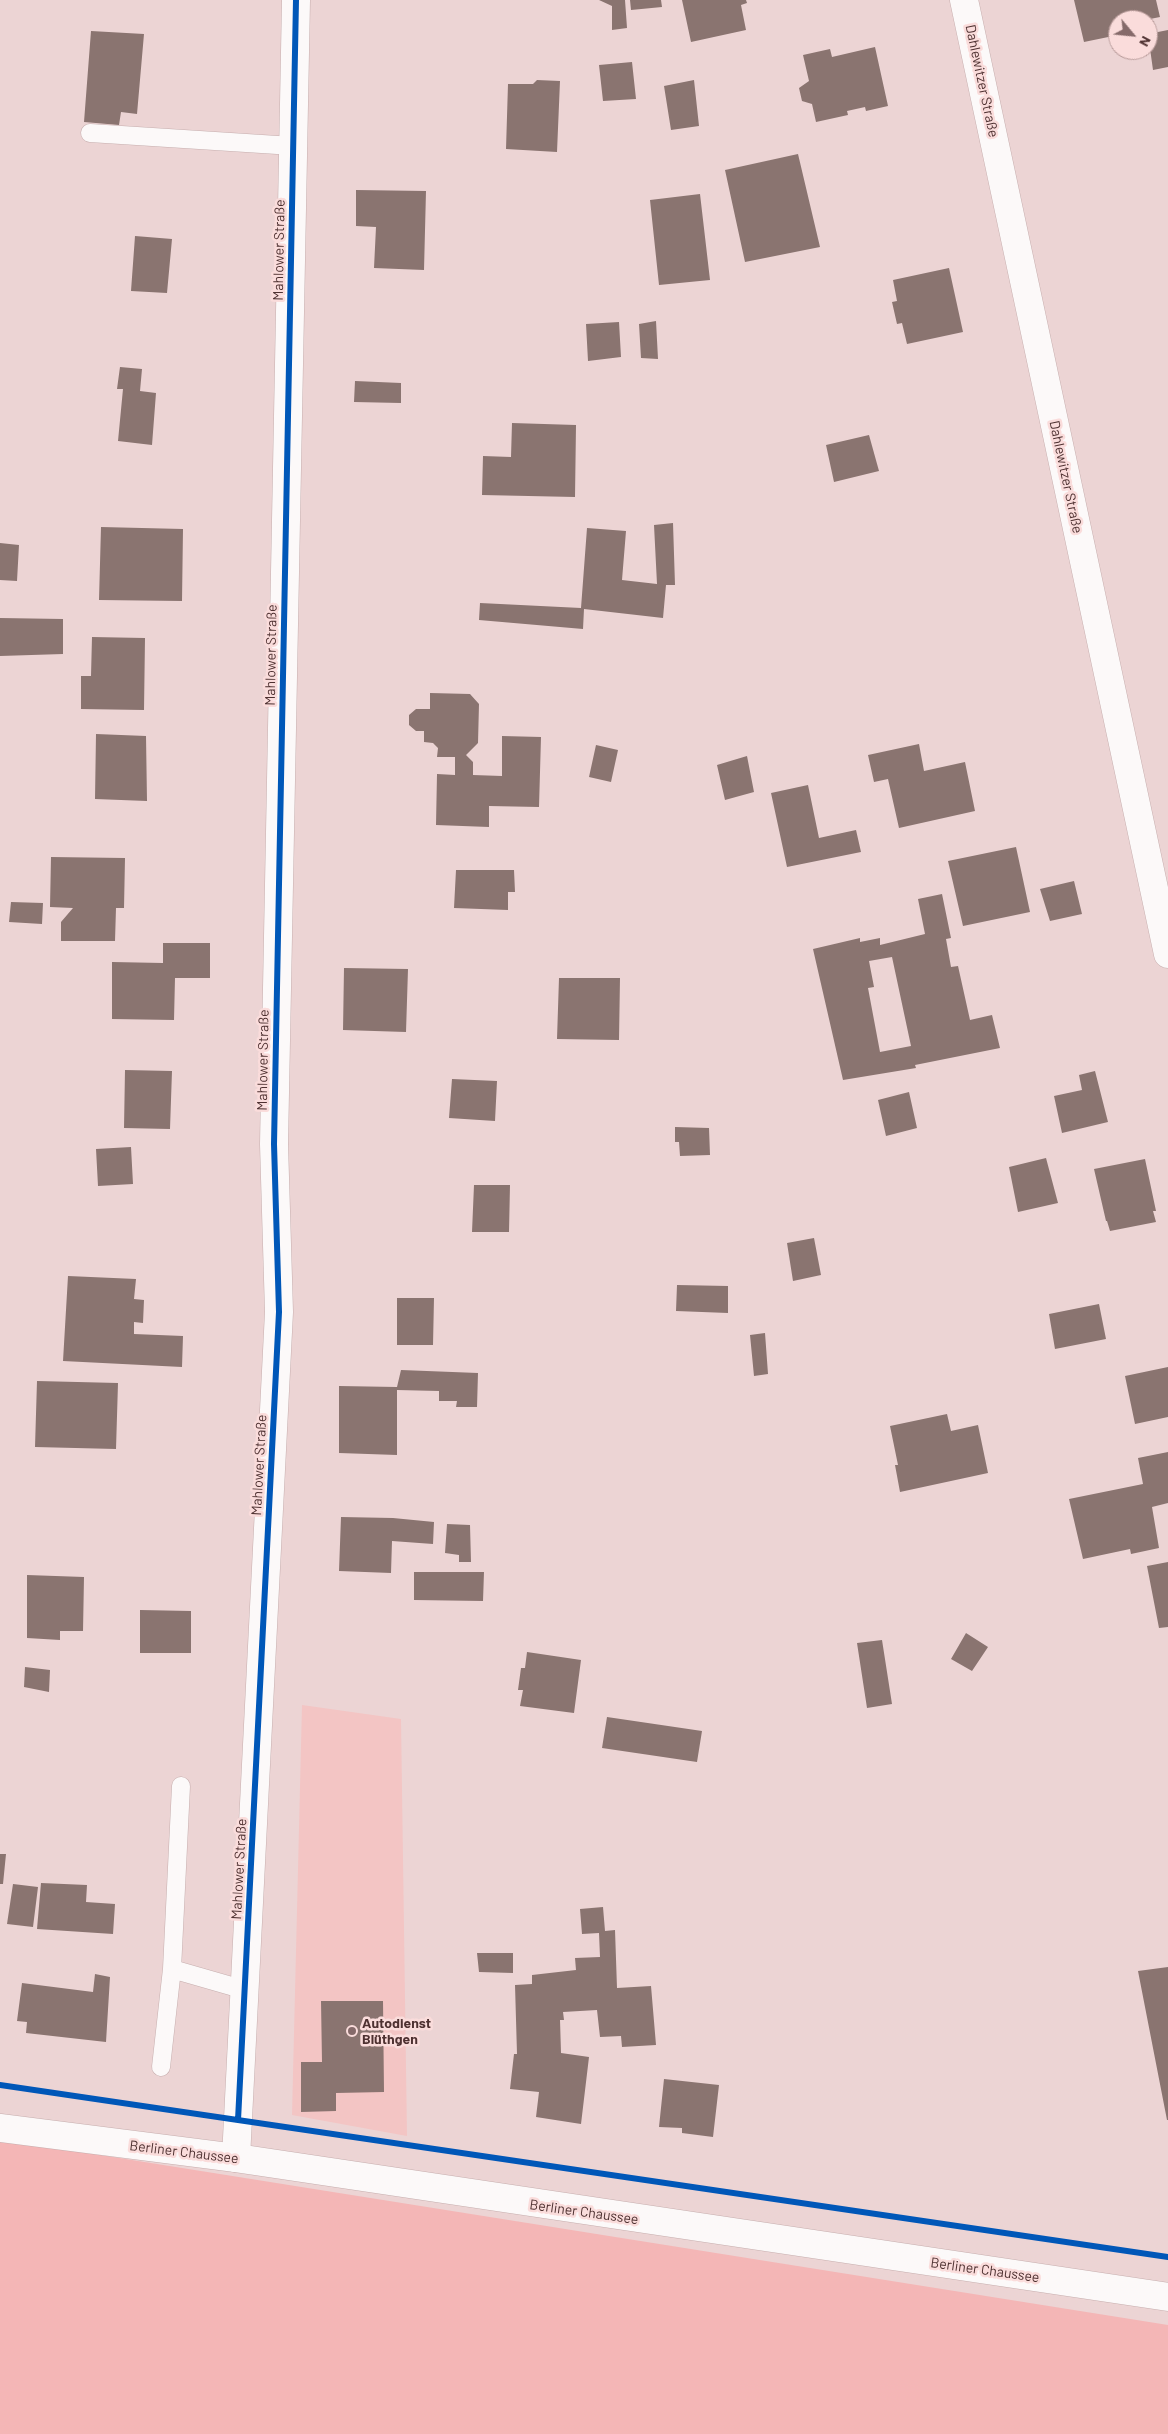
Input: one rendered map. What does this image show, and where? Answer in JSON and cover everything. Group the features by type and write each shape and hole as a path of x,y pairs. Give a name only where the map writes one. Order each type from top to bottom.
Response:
{"street":[{"name":"Mahlower Straße","path":"236,2158 279,1312 274,1144 296,0"},
{"name":"Dahlewitzer Straße","path":"964,0 1168,954"},
{"name":"Berliner Chaussee","path":"0,2128 236,2158 1168,2297"}],"lane":[{"path":"90,133 293,146"},
{"path":"160,2067 172,1969 181,1786"},
{"path":"172,1969 245,1990"}],"shaded area":[{"path":"302,1705 401,1719 407,2136 292,2115"},
{"path":"0,2139 1168,2325 1168,2434 0,2434"}],"building":[{"path":"599,0 625,0 627,28 612,30 612,6"},
{"path":"630,0 661,0 662,7 631,10"},
{"path":"682,0 746,0 747,3 741,5 746,30 691,42"},
{"path":"1074,0 1156,0 1160,17 1158,17 1158,10 1108,10 1108,37 1084,42"},
{"path":"1168,30 1168,67 1153,70 1152,60 1158,60 1158,32"},
{"path":"91,31 144,34 137,114 121,112 119,125 84,122"},
{"path":"875,47 888,106 866,111 865,107 847,111 848,115 816,122 812,104 802,101 799,88 809,81 803,55 830,49 832,57"},
{"path":"632,62 636,99 603,101 599,65"},
{"path":"537,80 560,81 557,152 506,149 508,84 533,84"},
{"path":"694,80 699,126 671,130 664,86"},
{"path":"798,154 820,247 745,262 725,170"},
{"path":"356,190 426,191 424,270 374,268 376,227 356,226"},
{"path":"700,194 710,280 659,285 650,200"},
{"path":"135,236 172,239 167,293 131,291"},
{"path":"949,268 963,332 907,344 902,323 897,324 892,302 897,301 893,280"},
{"path":"656,321 658,359 641,358 639,324"},
{"path":"619,322 621,357 588,361 586,324"},
{"path":"120,367 142,369 140,391 156,393 152,445 118,441 123,389 117,389"},
{"path":"355,381 401,383 401,403 354,402"},
{"path":"512,423 576,425 575,497 482,495 483,456 511,457"},
{"path":"869,435 879,471 834,482 826,445"},
{"path":"673,523 675,585 666,585 663,618 584,609 583,629 479,620 480,603 581,608 587,528 626,531 622,580 657,584 654,525"},
{"path":"101,527 183,529 182,601 99,600"},
{"path":"0,543 19,545 17,581 0,580"},
{"path":"0,618 63,619 63,654 0,656"},
{"path":"92,637 145,638 144,710 81,709 81,676 91,676"},
{"path":"430,693 470,694 479,704 478,743 466,755 473,762 473,775 502,776 502,736 541,737 539,807 489,806 489,827 436,825 437,774 455,775 455,757 437,757 438,748 433,743 424,742 424,731 416,731 409,725 409,715 416,709 430,709"},
{"path":"96,734 146,736 147,801 95,799"},
{"path":"919,744 924,771 965,762 975,811 899,828 888,779 874,782 868,755"},
{"path":"596,745 618,750 611,782 589,777"},
{"path":"747,756 754,792 725,800 717,765"},
{"path":"808,785 819,838 856,830 861,852 787,867 771,793"},
{"path":"1016,847 1030,912 963,926 948,861"},
{"path":"51,857 125,858 124,908 116,908 115,941 61,941 61,922 73,908 50,907"},
{"path":"456,870 514,870 515,892 508,892 508,910 454,908"},
{"path":"1074,881 1082,914 1050,921 1040,889"},
{"path":"942,894 951,938 946,939 951,967 958,966 970,1020 992,1015 1000,1048 915,1065 916,1068 843,1080 813,949 860,938 860,942 880,938 880,945 925,934 918,899","holes":["892,957 911,1046 880,1052 868,988 874,987 869,961"]},
{"path":"11,902 43,903 42,924 9,922"},
{"path":"163,943 210,943 210,978 175,978 174,1020 112,1019 112,962 163,963"},
{"path":"344,968 408,969 406,1032 343,1030"},
{"path":"559,978 620,978 619,1040 557,1039"},
{"path":"125,1070 172,1071 170,1129 124,1128"},
{"path":"1095,1071 1108,1122 1062,1133 1054,1096 1082,1090 1079,1075"},
{"path":"452,1079 497,1081 495,1121 449,1118"},
{"path":"909,1092 917,1128 886,1136 878,1100"},
{"path":"675,1127 709,1128 710,1155 680,1156 679,1142 675,1142"},
{"path":"131,1147 133,1184 98,1186 96,1149"},
{"path":"1046,1158 1058,1203 1018,1212 1009,1167"},
{"path":"1145,1159 1156,1211 1153,1211 1156,1222 1110,1231 1094,1169"},
{"path":"474,1185 510,1185 509,1232 472,1232"},
{"path":"814,1238 821,1275 793,1281 787,1243"},
{"path":"68,1276 136,1279 134,1299 144,1300 143,1323 134,1322 134,1334 183,1336 182,1367 63,1361"},
{"path":"677,1285 728,1286 728,1313 676,1311"},
{"path":"397,1298 434,1298 433,1345 397,1345"},
{"path":"1099,1304 1106,1339 1055,1349 1049,1314"},
{"path":"765,1333 768,1374 754,1376 750,1335"},
{"path":"1168,1367 1168,1417 1135,1424 1125,1376"},
{"path":"401,1370 478,1373 477,1407 456,1407 457,1401 439,1401 439,1391 397,1390 397,1455 339,1453 339,1386 397,1387"},
{"path":"37,1381 118,1383 116,1449 35,1447"},
{"path":"947,1414 951,1431 978,1425 988,1473 900,1492 895,1465 898,1465 890,1426"},
{"path":"1168,1452 1168,1503 1152,1507 1159,1548 1131,1554 1130,1549 1083,1559 1069,1499 1143,1484 1138,1458"},
{"path":"341,1517 393,1518 434,1522 433,1544 392,1541 391,1573 339,1571"},
{"path":"447,1524 470,1525 471,1562 459,1562 459,1555 445,1553"},
{"path":"1168,1562 1168,1627 1159,1628 1147,1566"},
{"path":"414,1572 484,1572 483,1601 414,1600"},
{"path":"27,1575 84,1577 83,1631 60,1631 60,1640 27,1638"},
{"path":"140,1610 191,1611 191,1653 140,1653"},
{"path":"966,1633 988,1647 972,1671 951,1659"},
{"path":"882,1640 892,1704 867,1708 857,1643"},
{"path":"527,1652 581,1660 574,1713 520,1706 523,1690 518,1690 521,1668 525,1668"},
{"path":"25,1667 50,1670 49,1692 24,1687"},
{"path":"607,1717 702,1731 697,1762 602,1748"},
{"path":"0,1854 6,1854 3,1884 0,1884"},
{"path":"41,1883 87,1885 86,1902 115,1904 113,1934 37,1929"},
{"path":"13,1884 38,1887 33,1927 7,1924"},
{"path":"603,1907 605,1931 615,1930 617,1988 651,1986 656,2045 622,2047 621,2036 600,2037 597,2010 563,2012 564,2020 560,2020 561,2053 589,2057 581,2124 536,2117 539,2092 510,2089 514,2054 517,2054 515,1985 532,1984 532,1975 576,1970 575,1958 600,1957 599,1933 582,1934 580,1909"},
{"path":"477,1953 513,1953 513,1973 479,1972"},
{"path":"1168,1967 1168,2120 1167,2120 1138,1971"},
{"path":"95,1974 110,1977 106,2042 26,2033 27,2022 17,2021 22,1983 93,1992"},
{"name":"Autodienst Blüthgen","path":"321,2001 383,2001 384,2092 336,2093 336,2111 301,2112 301,2062 322,2062"},
{"path":"664,2079 719,2085 713,2137 682,2133 682,2128 659,2127"}],"cycle path":[{"path":"238,2120 279,1312 274,1144 296,0"},
{"path":"0,2085 1168,2257"}],"place":[{"name":"Autodienst Blüthgen","path":"352,2031"}]}
